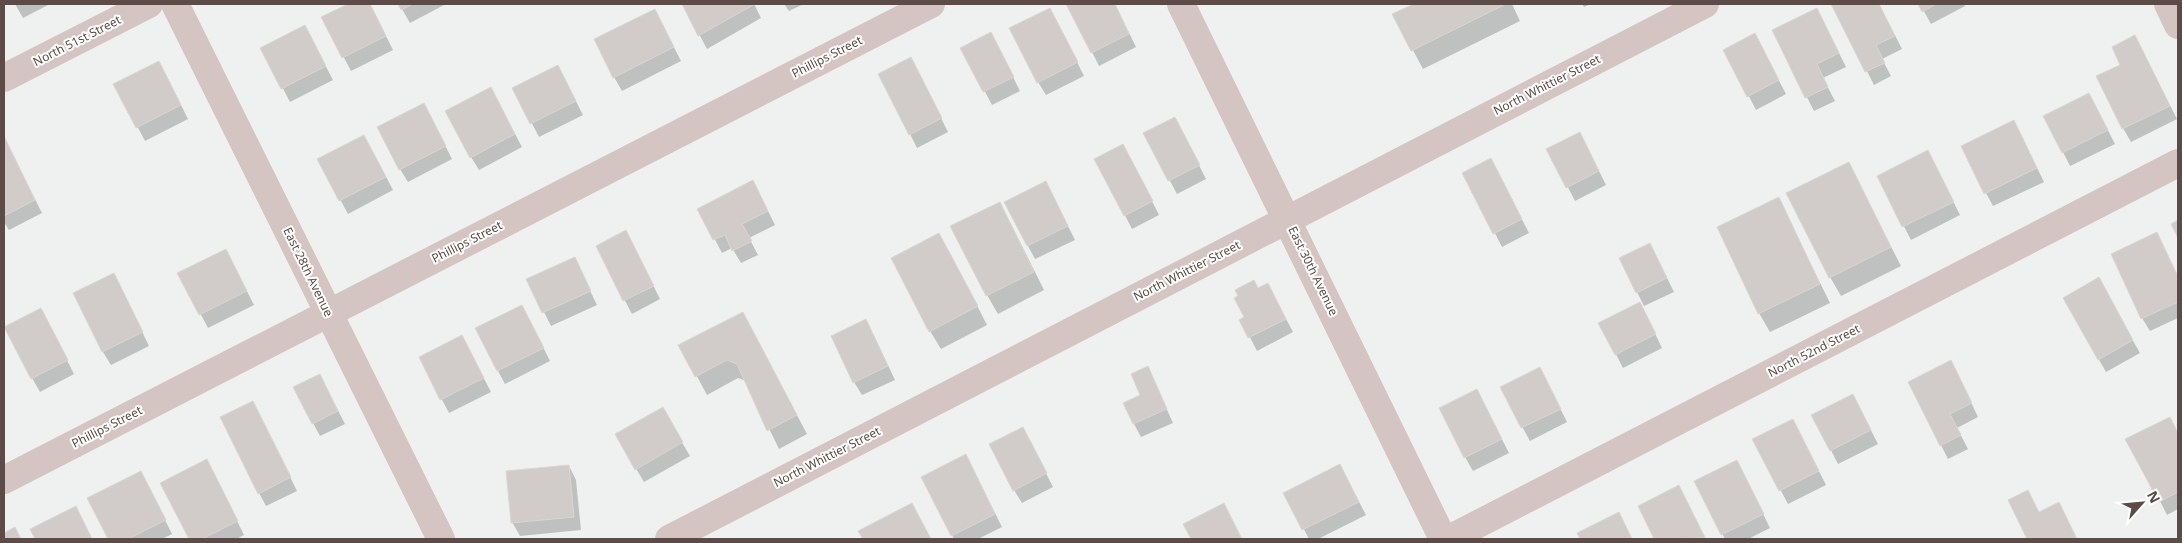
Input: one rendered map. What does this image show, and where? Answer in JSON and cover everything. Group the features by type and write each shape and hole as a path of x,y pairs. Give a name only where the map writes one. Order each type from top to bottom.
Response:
{"street":[{"name":"North 51st Street","path":"4,78 149,4"},
{"name":"East 28th Avenue","path":"175,4 441,539"},
{"name":"Phillips Street","path":"4,480 930,4"},
{"name":"East 30th Avenue","path":"1181,4 1443,539"},
{"name":"North Whittier Street","path":"669,539 1287,218 1706,4"},
{"path":"2168,4 2178,25"},
{"name":"North 52nd Street","path":"1449,539 2178,163"}],"building":[{"path":"348,4 370,4 386,36 342,58 321,17"},
{"path":"398,4 413,4 401,10"},
{"path":"682,4 755,4 698,36"},
{"path":"1066,4 1115,4 1129,34 1091,53"},
{"path":"1414,4 1506,4 1411,51 1392,14"},
{"path":"1831,4 1879,4 1895,36 1876,45 1885,63 1865,72"},
{"path":"1918,4 1936,4 1922,12"},
{"path":"1050,8 1078,62 1037,83 1009,28"},
{"path":"1817,8 1839,53 1817,64 1828,87 1805,98 1772,30"},
{"path":"655,9 674,47 613,78 594,39"},
{"path":"305,25 326,66 281,89 260,48"},
{"path":"991,32 1014,77 983,92 960,48"},
{"path":"1755,33 1779,80 1747,97 1723,50"},
{"path":"2135,35 2170,106 2122,129 2096,76 2120,65 2112,47"},
{"path":"911,57 942,118 909,135 878,74"},
{"path":"159,61 181,105 136,128 113,84"},
{"path":"558,65 576,101 530,124 512,88"},
{"path":"491,87 515,134 470,158 445,111"},
{"path":"2089,93 2108,130 2062,153 2043,116"},
{"path":"424,103 446,146 399,170 377,127"},
{"path":"1175,117 1200,165 1168,181 1143,133"},
{"path":"2014,120 2037,168 1984,194 1961,146"},
{"path":"1580,132 1599,171 1566,188 1546,149"},
{"path":"364,135 386,177 339,201 317,159"},
{"path":"4,136 35,200 4,216"},
{"path":"1123,144 1153,201 1124,216 1094,159"},
{"path":"1928,150 1954,202 1902,227 1877,176"},
{"path":"1491,158 1522,219 1493,234 1462,173"},
{"path":"1849,162 1891,247 1829,278 1786,193"},
{"path":"753,180 768,211 742,224 752,241 732,251 725,235 713,240 697,209"},
{"path":"1046,181 1068,226 1027,246 1004,202"},
{"path":"1779,197 1820,284 1758,314 1717,227"},
{"path":"1000,202 1034,272 986,296 950,226"},
{"path":"2178,220 2178,238 2171,224"},
{"path":"626,230 654,286 623,301 596,246"},
{"path":"2157,232 2178,277 2178,302 2141,319 2111,254"},
{"path":"939,233 978,306 929,332 891,258"},
{"path":"1650,243 1667,278 1636,293 1619,258"},
{"path":"226,249 247,291 199,315 177,273"},
{"path":"575,257 591,291 542,313 526,279"},
{"path":"114,273 143,332 102,352 73,293"},
{"path":"2099,277 2133,340 2098,360 2063,298"},
{"path":"1254,280 1258,288 1268,283 1286,319 1248,338 1239,320 1244,317 1234,298 1238,296 1235,290"},
{"path":"1640,302 1656,334 1615,355 1598,323"},
{"path":"522,305 544,348 497,371 475,328"},
{"path":"41,308 68,360 31,379 4,327"},
{"path":"743,312 797,415 767,431 737,364 727,360 695,377 678,345"},
{"path":"866,319 888,366 853,383 831,336"},
{"path":"462,335 484,378 440,400 419,357"},
{"path":"1951,360 1972,403 1950,414 1961,435 1940,446 1908,382"},
{"path":"1148,366 1167,409 1133,424 1123,403 1140,395 1131,374"},
{"path":"1540,367 1561,409 1521,428 1500,387"},
{"path":"320,374 338,411 312,424 293,387"},
{"path":"1477,389 1502,439 1464,458 1439,408"},
{"path":"1853,394 1871,430 1830,451 1811,415"},
{"path":"253,401 291,477 258,494 220,417"},
{"path":"663,407 683,442 635,470 615,434"},
{"path":"2170,417 2178,433 2178,492 2159,502 2125,439"},
{"path":"1793,419 1819,471 1779,491 1752,439"},
{"path":"1023,427 1047,473 1013,491 989,444"},
{"path":"966,454 995,514 951,536 921,477"},
{"path":"207,459 238,521 202,539 189,539 160,483"},
{"path":"1737,460 1764,514 1721,535 1694,481"},
{"path":"1340,464 1359,502 1302,530 1283,493"},
{"path":"569,465 574,517 511,523 506,471"},
{"path":"141,471 166,520 128,539 108,539 87,498"},
{"path":"1679,485 1705,538 1654,539 1638,506"},
{"path":"2028,490 2039,512 2059,502 2077,539 2027,539 2008,500"},
{"path":"912,503 931,539 863,539 858,531"},
{"path":"1224,503 1242,539 1191,539 1183,524"},
{"path":"76,506 92,539 35,539 30,529"},
{"path":"1619,512 1632,539 1580,539 1577,533"},
{"path":"15,527 21,539 4,539 4,533"}]}
